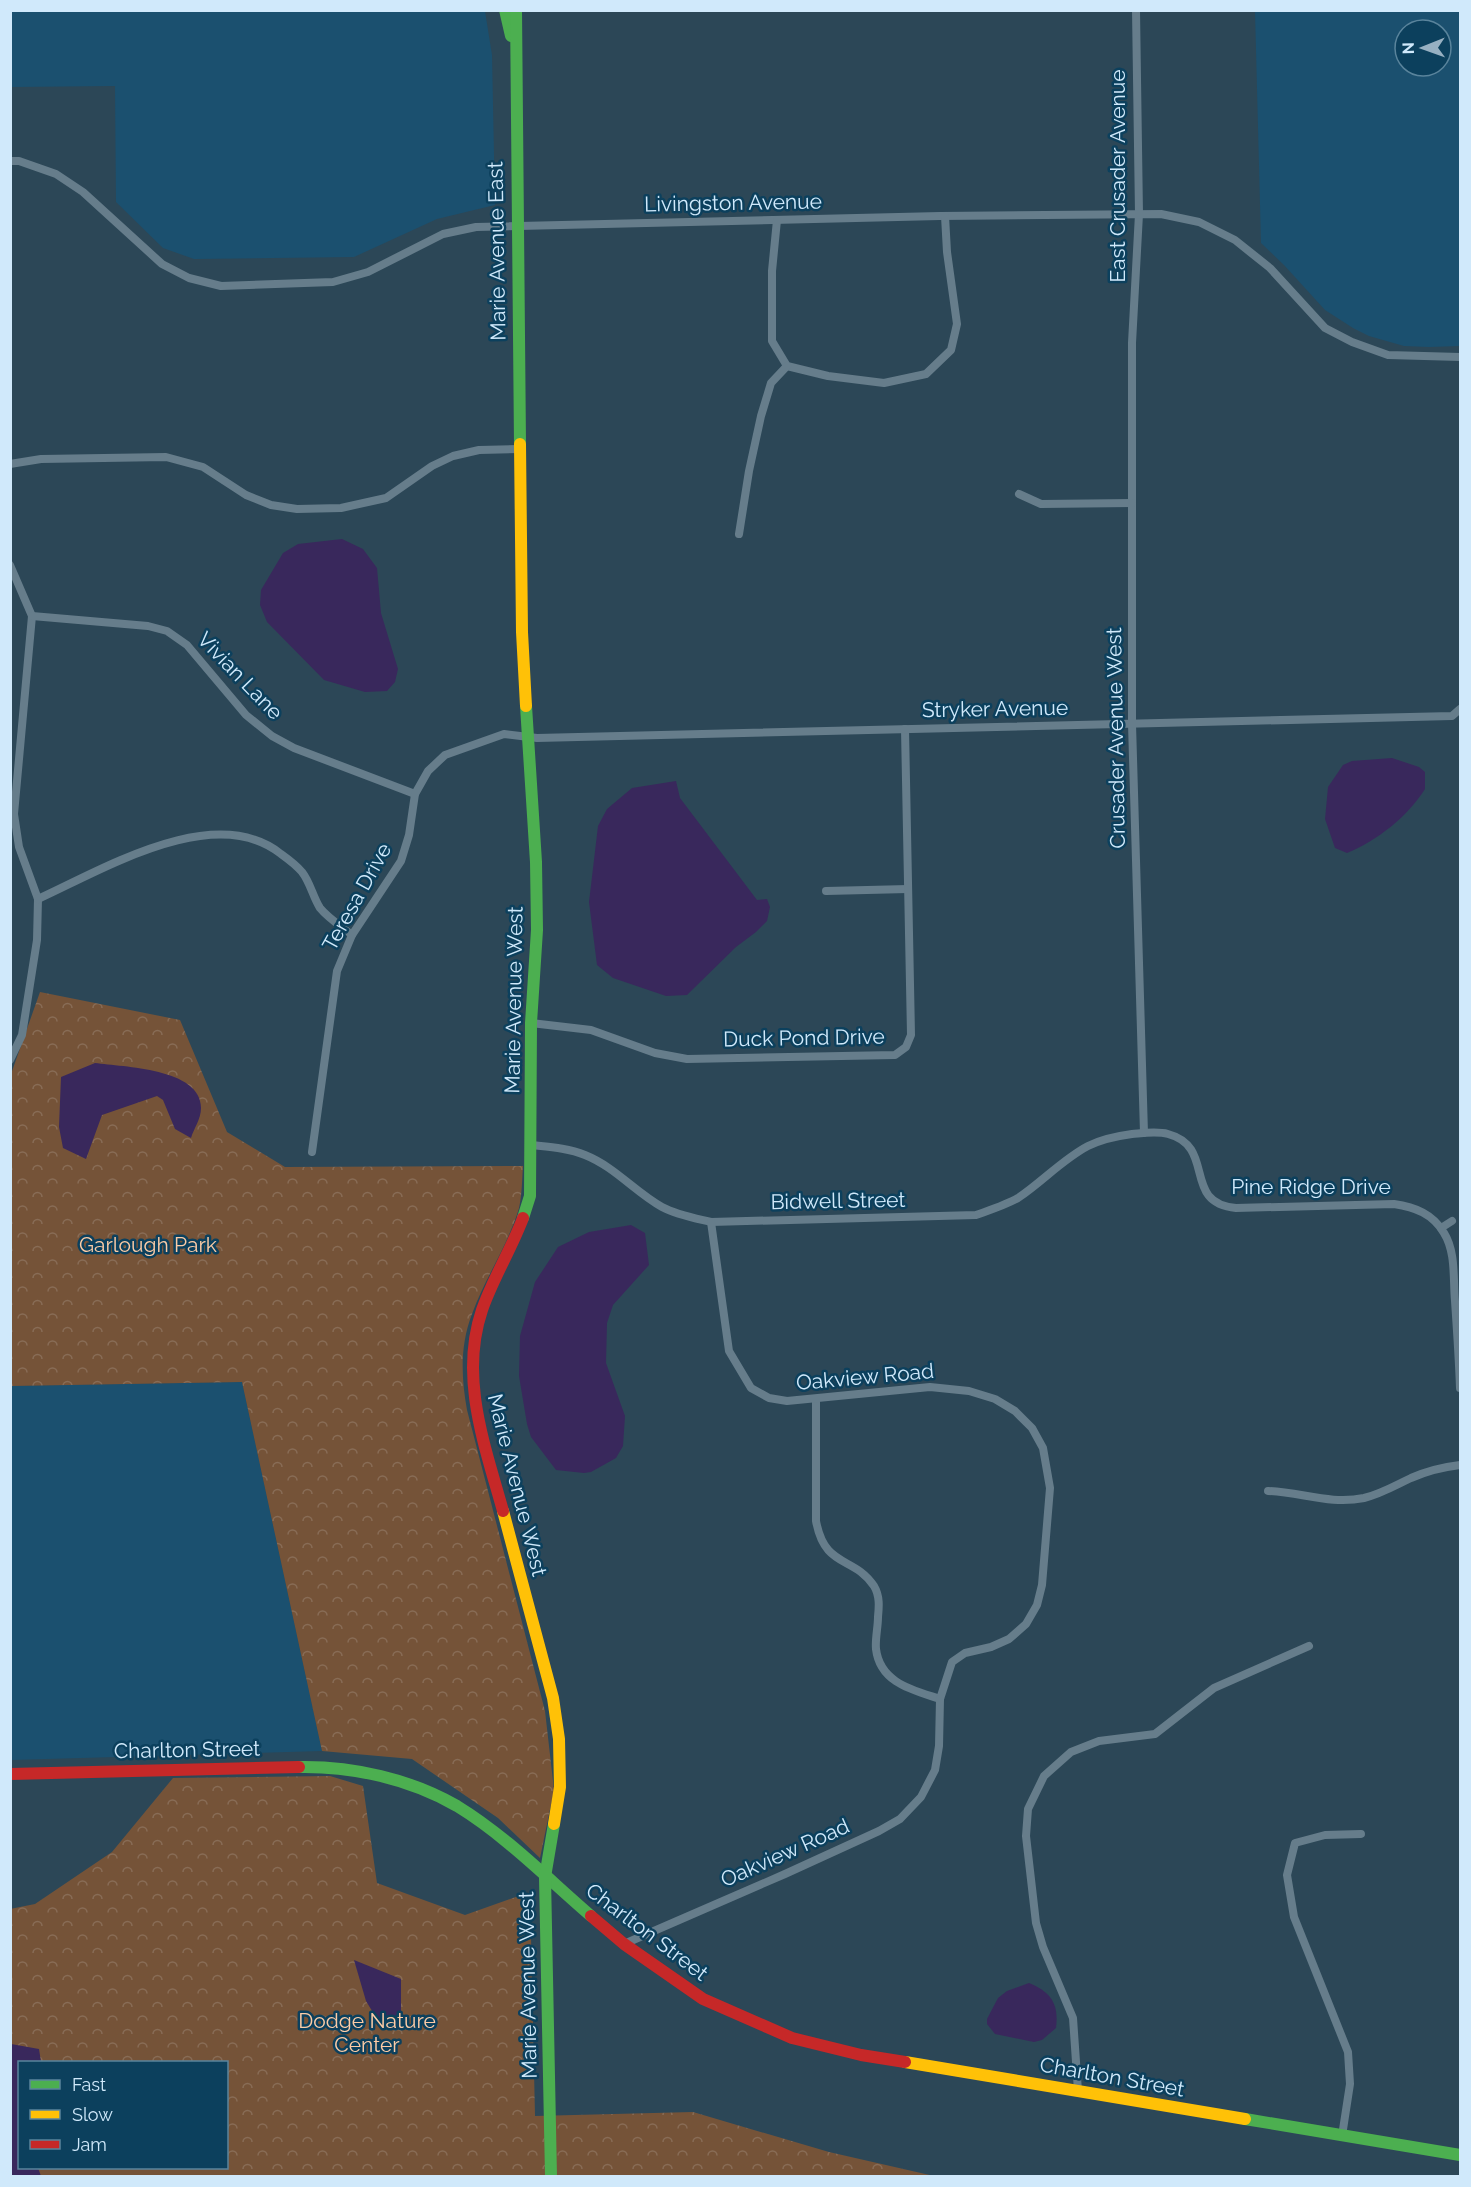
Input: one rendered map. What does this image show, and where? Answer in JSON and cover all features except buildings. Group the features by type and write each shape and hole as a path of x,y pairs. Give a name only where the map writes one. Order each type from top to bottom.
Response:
{"street":[{"name":"Marie Avenue East","path":"505,10 515,53"},
{"name":"Marie Avenue East","path":"516,10 519,449"},
{"name":"East Crusader Avenue","path":"1132,342 1139,214 1136,10"},
{"name":"Livingston Avenue","path":"10,161 19,161 57,174 83,192 162,264 189,278 221,286 333,282 368,272 443,234 476,227 945,216 1161,214 1199,222 1235,240 1269,268 1325,328 1352,342 1388,355 1461,357"},
{"path":"777,220 772,271 772,341 787,366 828,376 884,383 926,374 951,350 957,324 947,252 945,216"},
{"name":"Crusader Avenue West","path":"1132,342 1132,724 1144,1133"},
{"path":"739,534 749,471 771,383 787,366"},
{"path":"10,464 41,459 166,457 203,467 246,495 271,505 297,509 341,508 386,498 432,466 453,456 479,450 519,449"},
{"name":"Marie Avenue West","path":"519,449 522,632 536,862 537,930 531,1023 531,1145 528,1202 522,1222 479,1317 474,1342 472,1376 476,1413 553,1698 556,1721 560,1787 546,1877 551,2176"},
{"path":"1019,494 1041,504 1132,503"},
{"path":"10,565 32,616 14,814 19,846 38,899 37,940 22,1035 10,1060"},
{"name":"Vivian Lane","path":"32,616 148,626 167,631 187,645 246,715 272,736 294,748 415,794"},
{"name":"Stryker Avenue","path":"528,738 1452,716 1461,709"},
{"name":"Duck Pond Drive","path":"531,1023 591,1030 655,1053 687,1059 895,1055 906,1047 911,1035 905,729"},
{"name":"Teresa Drive","path":"312,1152 337,971 352,935 401,861 409,835 415,794 428,771 445,755 504,734 528,738"},
{"path":"38,899 148,849 204,835 232,834 256,840 279,852 303,872 321,909 352,935"},
{"path":"826,891 908,889"},
{"name":"Bidwell Street","path":"531,1145 559,1148 586,1155 609,1168 663,1207 686,1217 711,1222 976,1215 1017,1199 1088,1146 1113,1136 1144,1133"},
{"name":"Pine Ridge Drive","path":"1144,1133 1172,1135 1187,1144 1197,1158 1203,1188 1210,1198 1222,1206 1236,1208 1394,1204 1421,1210 1441,1228 1452,1256 1461,1388"},
{"path":"1441,1228 1452,1221"},
{"name":"Oakview Road","path":"624,1944 785,1874 900,1819 921,1797 934,1770 939,1746 940,1699 952,1662 965,1653 991,1647 1009,1639 1026,1624 1037,1605 1042,1585 1050,1488 1043,1448 1032,1428 1015,1411 995,1399 969,1391 930,1387 787,1401 769,1398 750,1388 729,1351 711,1222"},
{"path":"816,1399 816,1521 819,1538 832,1556 864,1574 875,1588 880,1604 876,1650 885,1672 900,1685 940,1699"},
{"path":"1268,1491 1290,1491 1318,1499 1348,1500 1376,1494 1425,1473 1461,1465"},
{"path":"1078,2091 1073,2018 1043,1947 1036,1923 1026,1836 1028,1809 1044,1776 1071,1752 1099,1741 1155,1734 1214,1688 1309,1646"},
{"name":"Charlton Street","path":"10,1774 305,1767 359,1771 407,1783 456,1806 494,1832 624,1944 703,1999 792,2038 861,2055 1461,2155"},
{"path":"1342,2136 1350,2084 1348,2052 1294,1917 1287,1875 1295,1843 1325,1835 1361,1834"}],"shaded area":[{"path":"10,11 485,11 492,55 495,205 437,219 354,257 194,259 163,248 116,202 115,86 11,87"},
{"path":"1255,11 1460,11 1460,346 1404,346 1369,336 1325,310 1261,243"},
{"path":"342,539 363,549 377,568 381,613 398,669 395,682 387,691 365,692 324,680 267,622 260,605 261,590 283,553 298,544"},
{"path":"1392,758 1419,767 1425,772 1425,789 1410,809 1381,834 1347,853 1335,848 1325,819 1328,787 1343,765 1352,761"},
{"path":"676,781 680,798 757,900 767,899 770,907 767,921 736,947 687,995 666,996 613,978 597,965 589,902 598,826 607,809 632,788"},
{"path":"95,1063 158,1072 175,1077 188,1085 198,1095 201,1108 199,1120 191,1138 175,1129 163,1100 157,1096 102,1115 86,1159 63,1148 59,1127 61,1077"},
{"path":"631,1225 645,1233 649,1265 613,1305 607,1323 606,1363 625,1416 623,1446 616,1458 591,1472 556,1470 531,1437 519,1376 520,1336 535,1282 558,1247 589,1232"},
{"path":"242,1382 322,1751 11,1760 10,1386"},
{"path":"354,1960 401,1979 401,2014 396,2026 380,2024 366,2001"},
{"path":"1029,1983 1043,1990 1052,2000 1056,2012 1056,2028 1042,2040 1034,2042 995,2034 987,2024 987,2019 998,1998 1007,1991"},
{"path":"11,2044 39,2049 41,2061 18,2061 18,2169 38,2169 41,2176 11,2176"}],"green space":[{"name":"Garlough Park","path":"40,992 180,1020 227,1132 285,1167 523,1166 519,1208 468,1326 465,1337 463,1373 467,1410 545,1711 554,1790 540,1858 498,1818 412,1759 322,1751 242,1382 11,1386 11,1074"},
{"name":"Dodge Nature Center","path":"330,1776 363,1786 377,1883 465,1915 530,1892 535,2116 693,2112 829,2152 934,2176 11,2176 10,1909 35,1904 112,1852 173,1778"}],"traffic: fast":[{"path":"505,10 511,36"},
{"path":"516,10 520,444"},
{"path":"523,1218 530,1196 531,1023 537,930 536,862 526,706"},
{"path":"299,1767 340,1769 381,1776 420,1788 457,1806 526,1858 591,1916"},
{"path":"551,2176 545,1877 554,1824"},
{"path":"1245,2119 1460,2155"}],"traffic: slow":[{"path":"520,444 522,632 526,706"},
{"path":"503,1511 553,1698 559,1739 560,1787 554,1824"},
{"path":"905,2062 1245,2119"}],"traffic: jam":[{"path":"503,1511 482,1437 477,1412 473,1361 482,1310 523,1218"},
{"path":"10,1774 299,1767"},
{"path":"591,1916 624,1944 703,1999 792,2038 861,2055 905,2062"}]}
